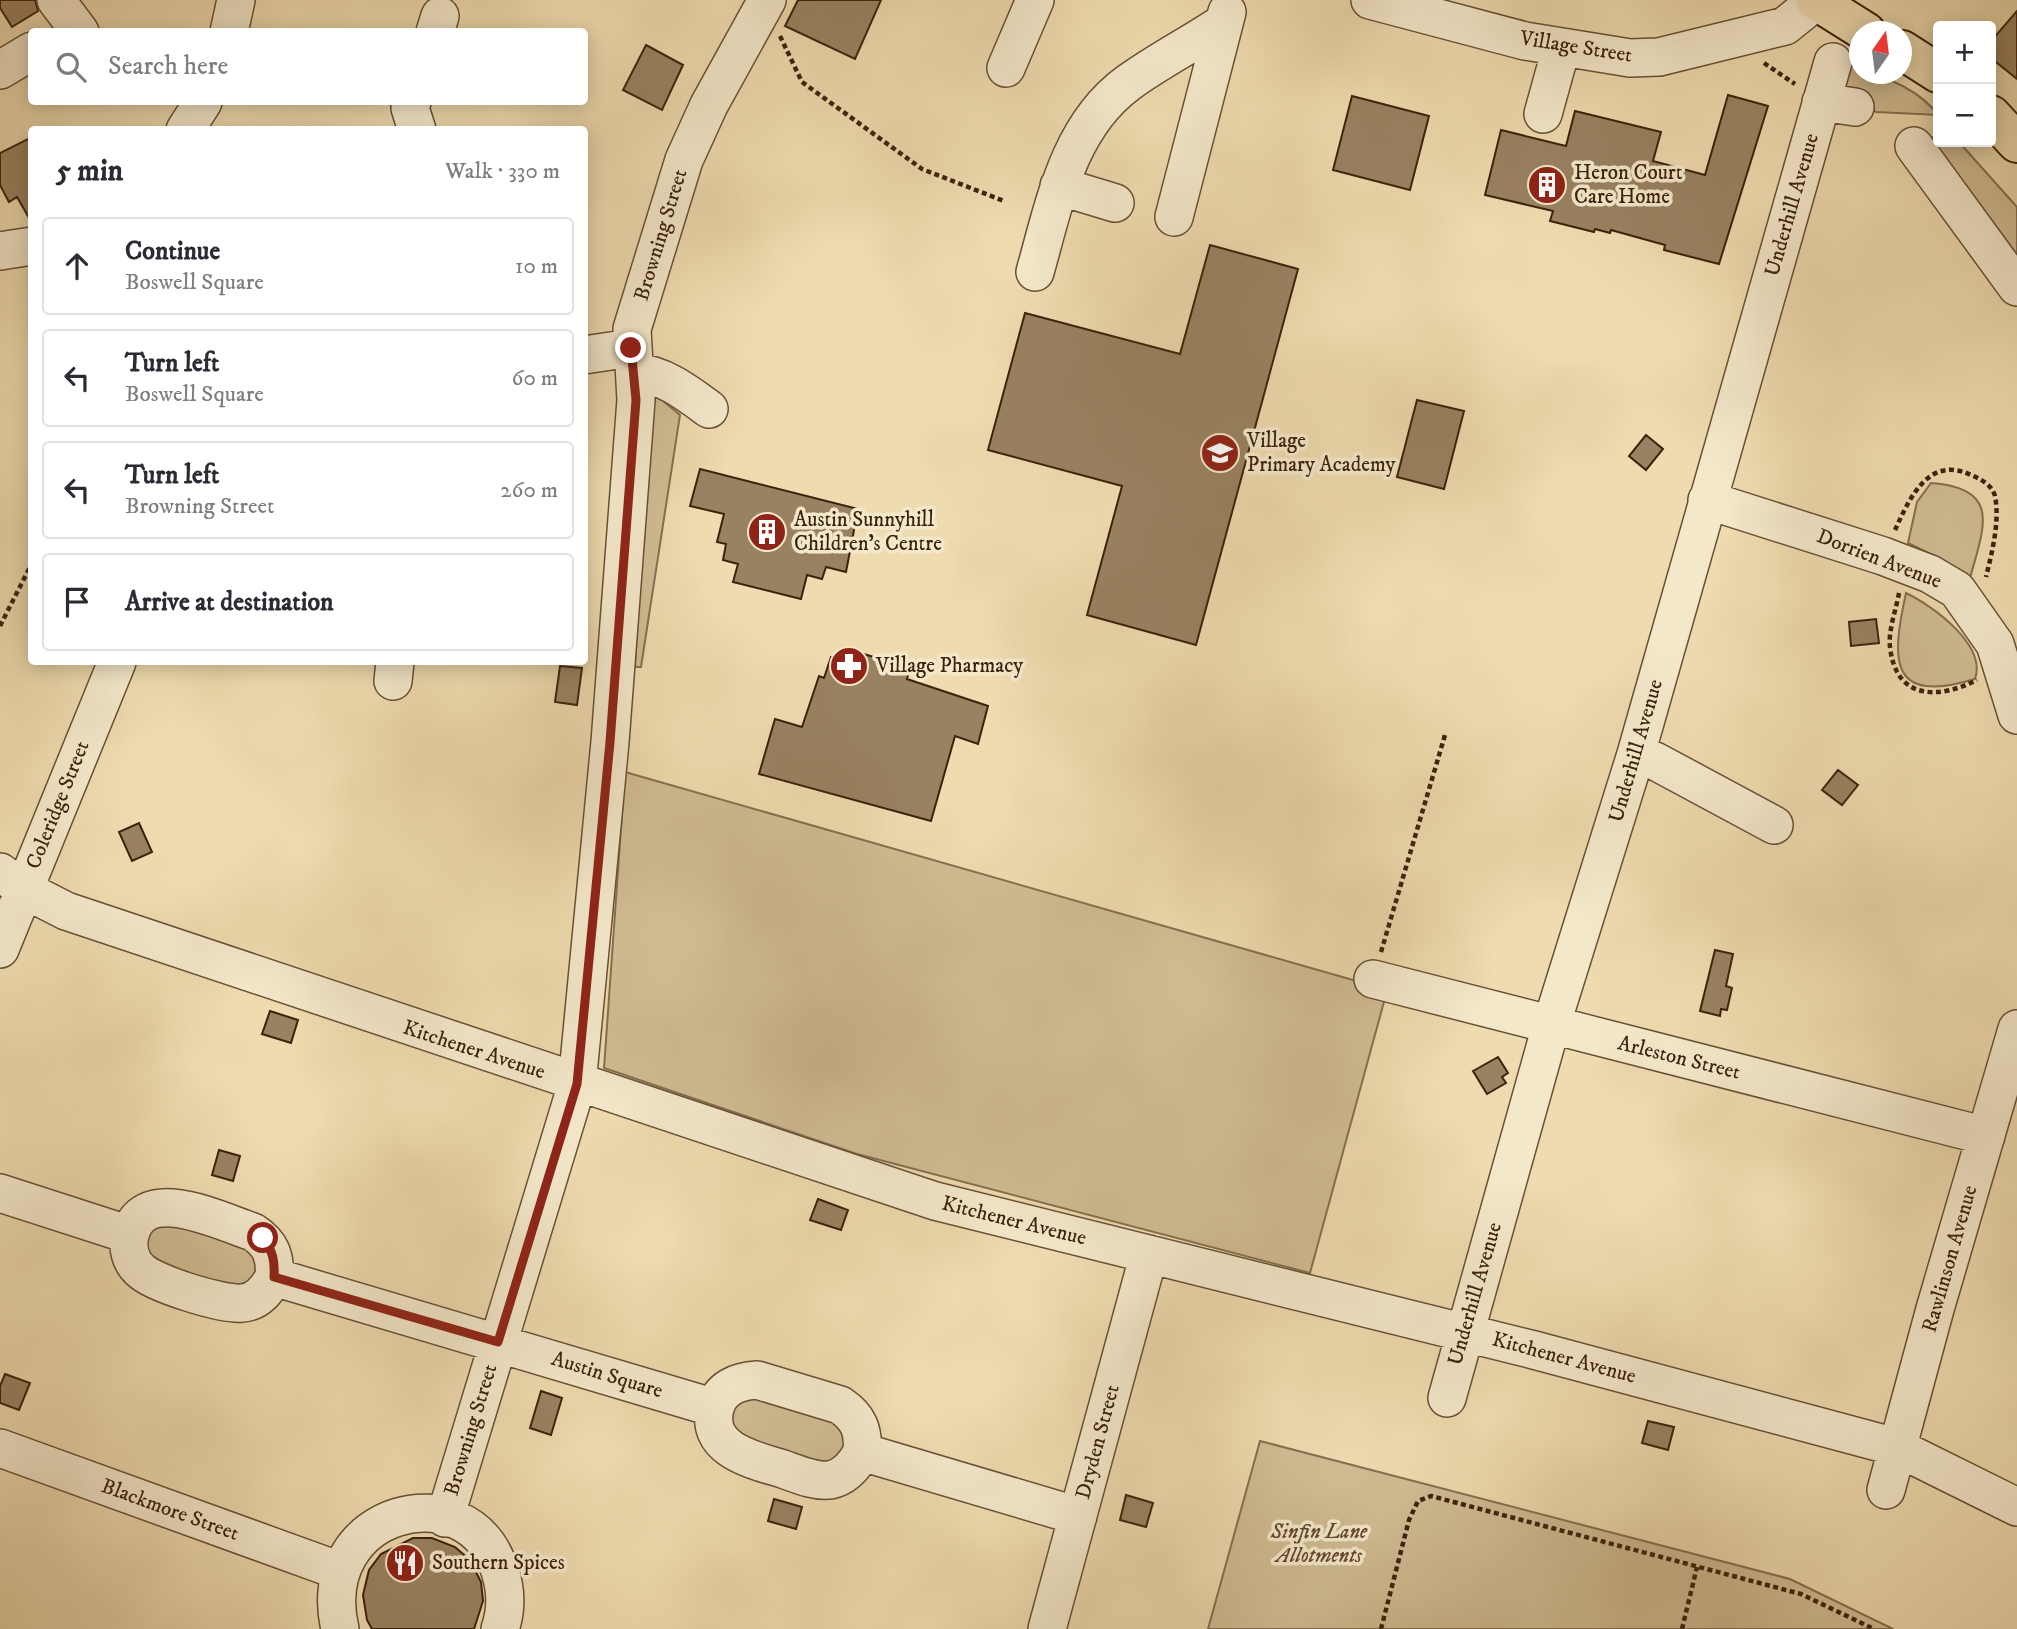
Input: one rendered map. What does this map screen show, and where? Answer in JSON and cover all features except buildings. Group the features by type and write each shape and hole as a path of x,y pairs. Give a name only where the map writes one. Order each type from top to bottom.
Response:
{"highway":[{"path":"1816,1 1857,18"},
{"path":"1912,57 1933,71"},
{"path":"1996,120 2017,143"}],"street":[{"path":"230,28 236,0"},
{"path":"1006,68 1035,0"},
{"name":"Village Street","path":"1370,0 1561,49 1630,58 1660,57 1785,26 1816,1"},
{"name":"Browning Street","path":"445,1518 577,1084 610,742 636,400 632,329 684,160 709,105 761,11"},
{"path":"1035,272 1059,186 1074,149 1098,112 1116,94 1227,12"},
{"path":"1174,218 1227,12"},
{"path":"1542,114 1561,49"},
{"path":"0,70 28,53"},
{"name":"Underhill Avenue","path":"1447,1398 1551,1026 1636,754 1707,500 1838,105 1833,62"},
{"path":"188,126 201,105"},
{"path":"411,105 416,126"},
{"path":"1914,146 2017,287"},
{"path":"1059,186 1115,203"},
{"path":"0,251 28,247"},
{"path":"588,355 633,360 648,373 677,385 709,409"},
{"name":"Dorrien Avenue","path":"1707,500 1893,560 1930,574 1957,590 1995,644 2017,715"},
{"name":"Coleridge Street","path":"0,949 12,881 116,665"},
{"path":"1636,754 1656,761 1774,825"},
{"name":"Kitchener Avenue","path":"12,881 66,911 577,1084 935,1201 1464,1333 1896,1447 2017,1507"},
{"name":"Arleston Street","path":"1373,979 1986,1136"},
{"name":"Rawlinson Avenue","path":"1886,1490 1896,1447 2017,1028"},
{"path":"0,1193 130,1235"},
{"path":"170,1206 253,1232 263,1238 271,1249 275,1264 274,1277 269,1288 258,1298 244,1303 228,1303 154,1279 139,1270 130,1256 130,1235 132,1227 147,1211 170,1206"},
{"name":"Dryden Street","path":"1047,1629 1149,1254"},
{"name":"Austin Square","path":"274,1277 715,1408"},
{"path":"745,1380 757,1380 840,1405 859,1423 863,1438 862,1452 845,1474 831,1480 814,1479 739,1455 724,1445 715,1431 715,1408 726,1390 745,1380"},
{"name":"Blackmore Street","path":"0,1448 340,1571"},
{"path":"862,1452 1078,1516"},
{"path":"340,1629 335,1605 340,1571 358,1539 389,1518 417,1513 462,1524 486,1543 496,1558 505,1589 500,1629"}],"path":[{"path":"761,11 780,36 802,82 922,169 1004,201"},
{"path":"1970,608 1984,587 1996,516 1994,492 1984,481 1962,470 1942,468 1926,478 1904,508 1893,560 1890,647 1898,671 1913,688 1934,695 1964,687 2003,668"},
{"path":"0,626 28,576"},
{"path":"1373,979 1445,735"},
{"path":"1381,1629 1409,1520 1418,1501 1431,1496 1801,1594 1874,1629"},
{"path":"1682,1629 1697,1567"}],"green space":[{"path":"1847,65 1849,84 1899,84 1923,99 1933,109 1933,115 1876,112 1847,93 1844,83"},
{"path":"1933,138 1933,147 1963,147 2017,207 2017,255 2010,256 1914,140"},
{"path":"651,391 680,415 641,667 635,667"},
{"path":"1931,483 1954,486 1969,493 1978,502 1983,527 1970,578 1945,561 1908,543 1917,502"},
{"path":"1906,593 1943,617 1966,640 1977,666 1975,679 1947,686 1926,686 1911,681 1903,671 1899,657 1898,639"},
{"path":"625,772 1360,982 1358,991 1385,998 1310,1273 857,1154 604,1068"},
{"path":"161,1215 264,1252 254,1291 146,1263 140,1231"},
{"path":"736,1391 852,1426 841,1468 742,1449 724,1404"},
{"name":"Sinfin Lane Allotments","path":"1260,1441 1790,1579 1893,1629 1208,1629"}],"place":[{"name":"Heron Court Care Home","path":"1547,185"},
{"name":"Village Primary Academy","path":"1220,453"},
{"name":"Austin Sunnyhill Children's Centre","path":"767,532"},
{"name":"Village Pharmacy","path":"849,666"},
{"name":"Southern Spices","path":"405,1563"}],"route":[{"path":"263,1238 271,1249 275,1264 274,1277 498,1342 577,1084 610,742 636,400 631,348"}]}
